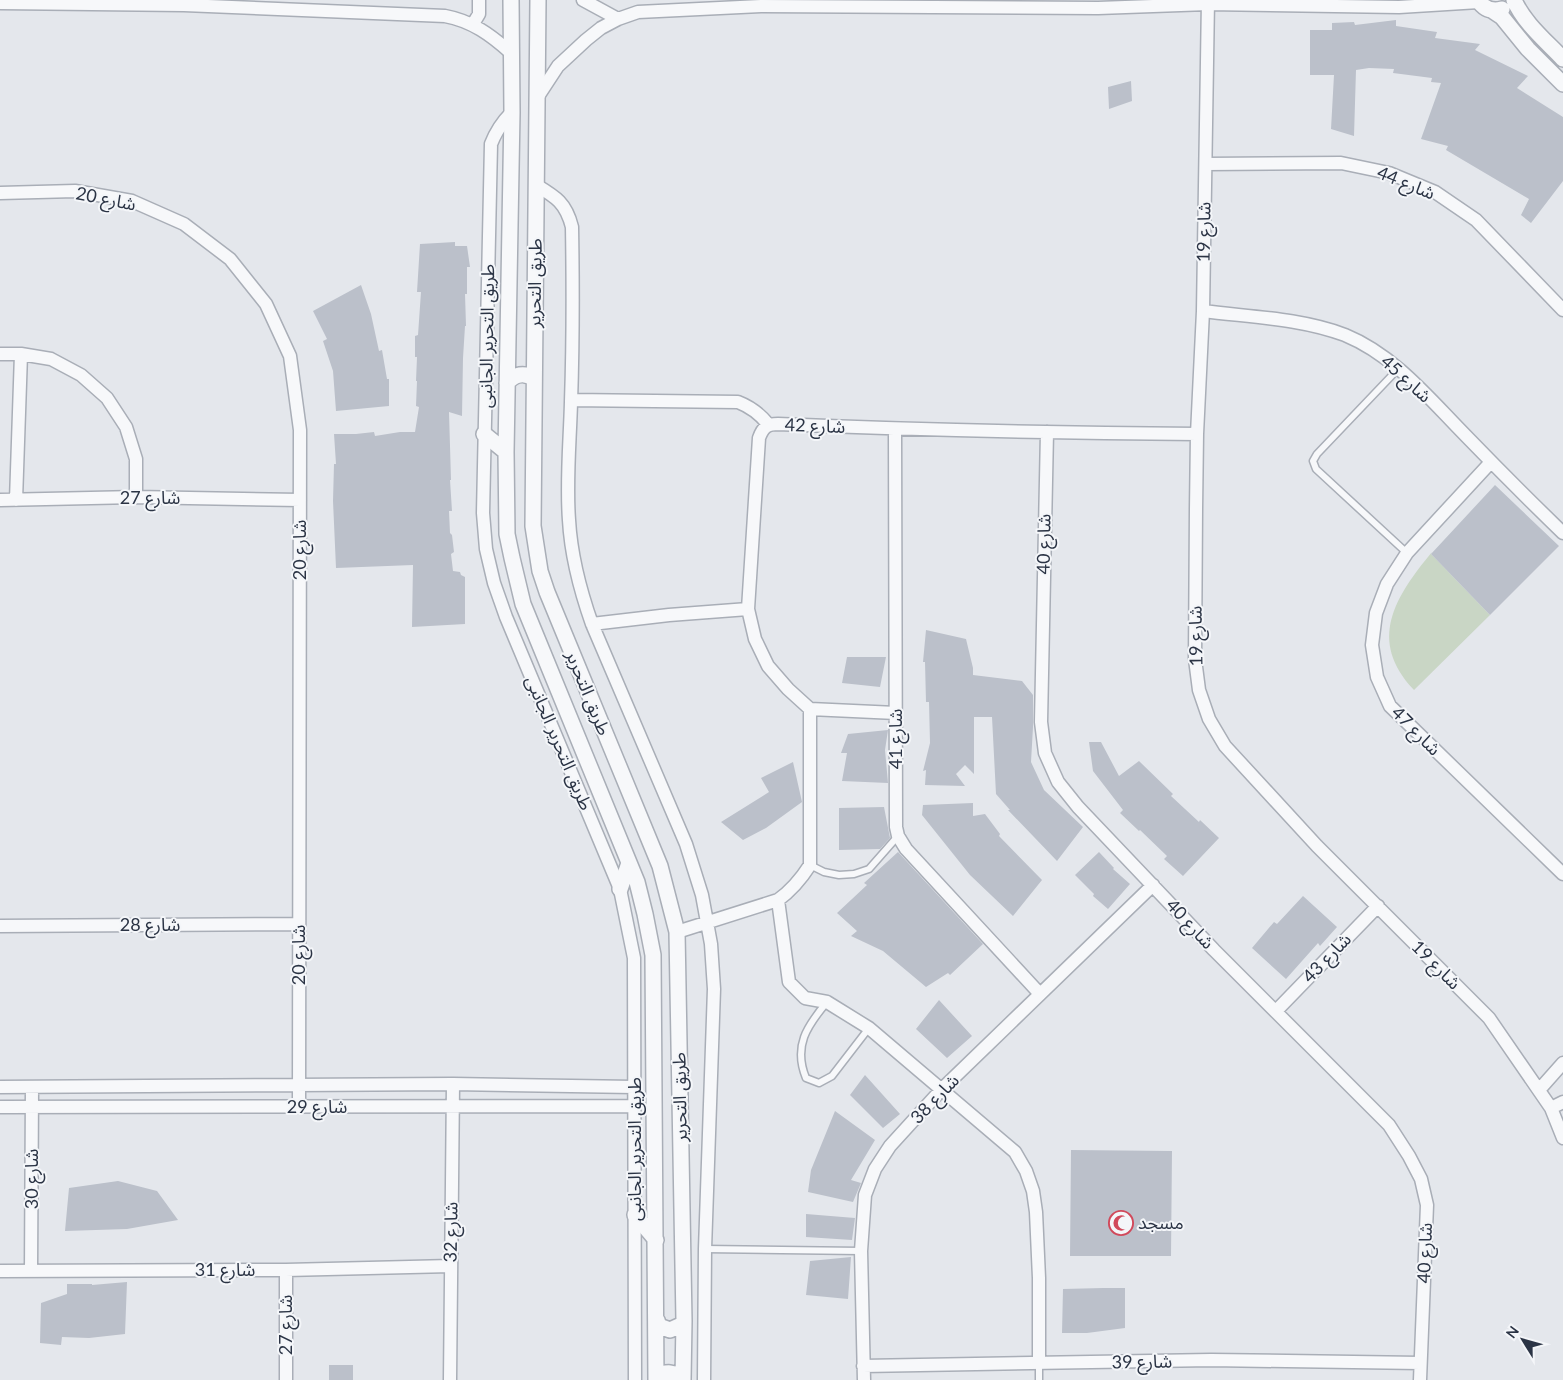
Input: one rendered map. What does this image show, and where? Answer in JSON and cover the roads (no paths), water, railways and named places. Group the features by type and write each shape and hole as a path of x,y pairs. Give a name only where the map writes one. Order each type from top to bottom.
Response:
{"street":[{"path":"473,24 479,14 479,0"},
{"name":"طريق التحرير","path":"511,0 512,112 506,452 507,534 523,604 637,882 653,955 656,1378"},
{"name":"طريق التحرير","path":"538,0 533,526 540,571 547,592 660,866 677,932 684,1321 683,1380"},
{"path":"584,0 618,19"},
{"path":"1493,11 1500,10 1512,0 1535,30 1563,59"},
{"path":"537,98 558,66 571,52 618,19 638,12 761,6 1098,8 1208,2 1399,8 1479,1 1485,8 1502,17 1528,49 1563,84"},
{"name":"شارع 19","path":"1208,2 1203,311 1197,434 1196,659 1199,690 1209,720 1225,746 1317,846 1489,1018 1551,1108 1563,1138"},
{"path":"0,3 184,5 445,16 473,24 487,32 511,53"},
{"name":"طريق التحرير الجانبى","path":"512,112 495,132 491,144 483,513 486,549 494,583 528,671 620,889 634,958 635,1380"},
{"name":"شارع 44","path":"1206,164 1340,163 1389,173 1435,192 1476,220 1563,310"},
{"path":"536,185 560,201 570,217 572,227 571,400 568,493 572,548 577,575 592,624 686,844 708,922 714,967 714,989 705,1249 704,1380"},
{"name":"شارع 20","path":"0,193 75,191 132,201 184,224 230,259 266,304 290,356 300,430 299,1107"},
{"name":"شارع 45","path":"1203,311 1315,326 1345,335 1373,350 1399,368 1563,533"},
{"path":"508,320 509,327 517,333 528,332 535,324"},
{"path":"0,354 21,354 51,359 82,375 107,398 126,426 136,459 136,497"},
{"path":"16,500 21,354"},
{"path":"507,383 514,376 519,375 530,376 534,379"},
{"path":"571,400 738,402 760,414 768,424"},
{"name":"شارع 42","path":"810,709 788,689 768,666 755,638 748,609 759,438 762,430 768,424 895,429 1197,434"},
{"name":"شارع 41","path":"895,429 896,826 898,836"},
{"name":"شارع 40","path":"1048,432 1044,523 1041,722 1046,753 1058,782 1078,807 1214,950 1389,1125 1409,1156 1421,1179 1427,1205 1420,1380"},
{"path":"484,434 506,452"},
{"name":"شارع 47","path":"1491,462 1407,554 1388,584 1376,613 1372,645 1377,677 1390,706 1563,874"},
{"name":"شارع 27","path":"0,500 136,497 300,500"},
{"path":"592,624 669,615 748,609"},
{"path":"677,932 778,900 802,878 810,865 810,709 896,713"},
{"path":"898,836 906,849 1040,994"},
{"path":"620,889 629,863"},
{"name":"شارع 38","path":"864,1380 861,1251 865,1195 875,1169 890,1146 941,1090 1153,884"},
{"path":"778,900 789,982 805,998 827,1002 869,1028 1015,1152 1026,1171 1033,1191 1036,1212 1039,1278 1039,1364"},
{"name":"شارع 43","path":"1276,1011 1378,906"},
{"name":"شارع 28","path":"0,926 299,924"},
{"path":"1539,1090 1563,1063"},
{"name":"شارع 29","path":"0,1087 453,1084 634,1087"},
{"name":"شارع 32","path":"450,1380 453,1084"},
{"name":"شارع 30","path":"31,1271 32,1087"},
{"path":"1551,1108 1563,1102"},
{"name":"شارع 29","path":"0,1107 634,1106"},
{"path":"635,1215 656,1240"},
{"name":"شارع 31","path":"0,1271 286,1270 451,1266"},
{"name":"شارع 27","path":"286,1270 286,1380"},
{"path":"657,1320 660,1326 670,1330 681,1325 684,1321"},
{"name":"شارع 39","path":"863,1366 1211,1360 1420,1363"},
{"path":"656,1378 665,1372 670,1372 683,1380"}],"lane":[{"path":"1399,368 1317,454 1313,461 1316,469 1407,554"},
{"path":"810,865 824,872 839,875 854,874 869,869 898,836"},
{"path":"827,1002 810,1023 802,1043 800,1064 806,1078 819,1083 832,1076 869,1028"},
{"path":"705,1249 861,1251"},
{"path":"1039,1364 1039,1380"}],"place":[{"name":"مسجد","path":"1121,1223"}]}
